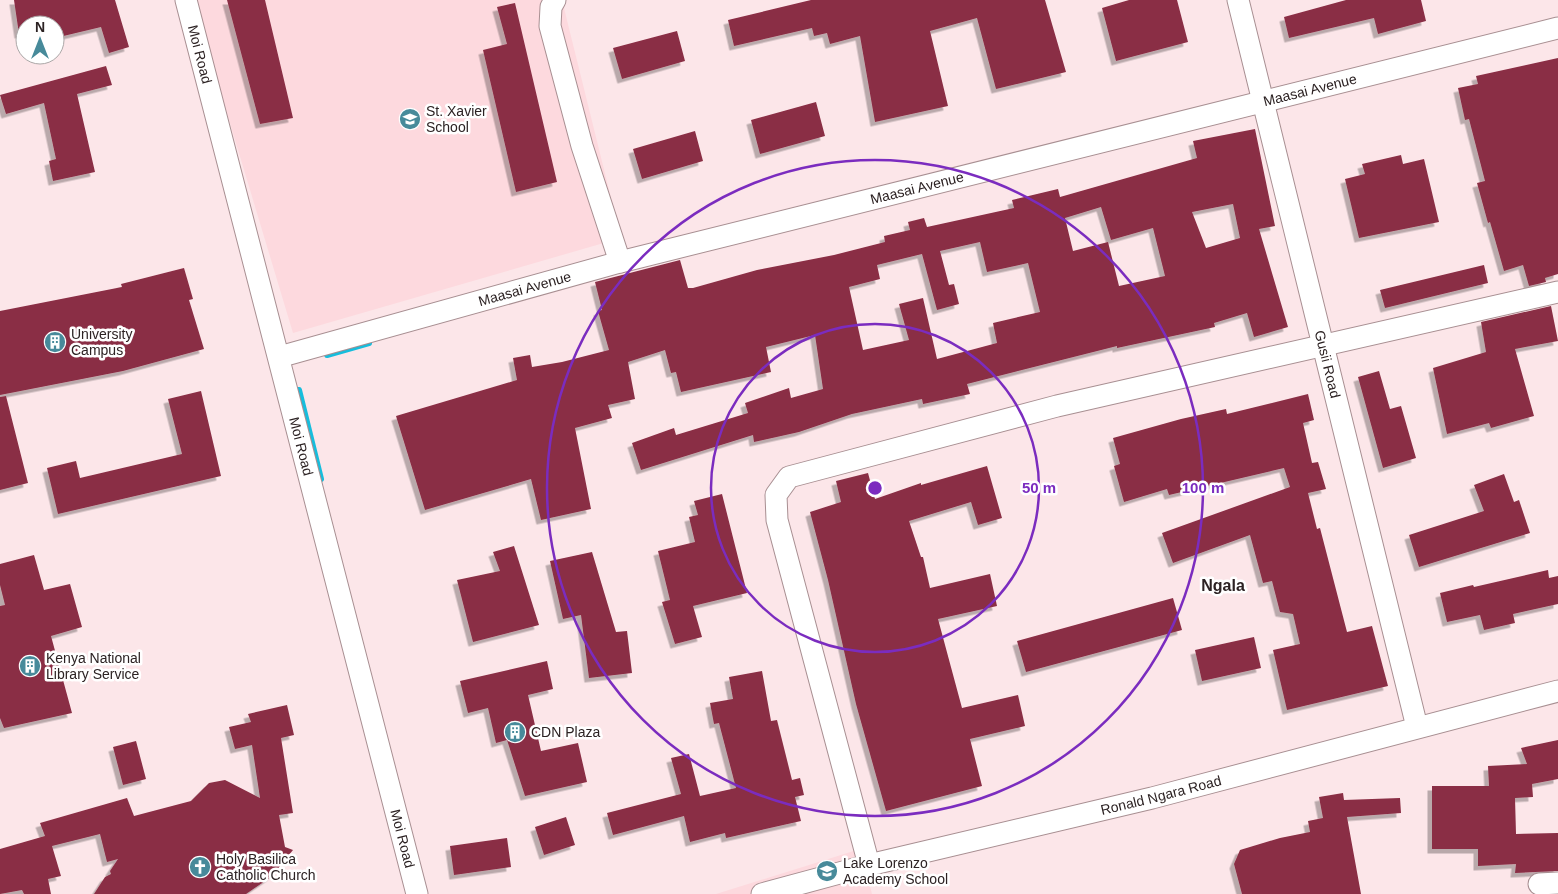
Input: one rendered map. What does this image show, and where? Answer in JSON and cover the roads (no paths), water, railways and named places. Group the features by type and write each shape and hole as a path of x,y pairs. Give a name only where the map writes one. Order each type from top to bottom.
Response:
{"street":[{"name":"Moi Road","path":"186,0 417,894"},
{"path":"555,0 551,7 550,26 582,146 620,262"},
{"name":"Gusii Road","path":"1238,0 1265,102 1417,727"},
{"name":"Maasai Avenue","path":"279,357 620,262 1558,28"},
{"path":"870,865 778,520 776,495 789,477 1057,406 1558,292"},
{"name":"Ronald Ngara Road","path":"762,894 870,865 1152,798 1558,691"}],"waterway":[{"path":"327,355 369,343"},
{"path":"299,390 321,479"}],"place":[{"name":"St. Xavier School","path":"410,119"},
{"name":"University Campus","path":"55,342"},
{"name":"Kenya National Library Service","path":"30,666"},
{"name":"CDN Plaza","path":"515,732"},
{"name":"Holy Basilica Catholic Church","path":"200,867"},
{"name":"Lake Lorenzo Academy School","path":"827,871"}],"district":[{"name":"Ngala","path":"1223,585"}]}
